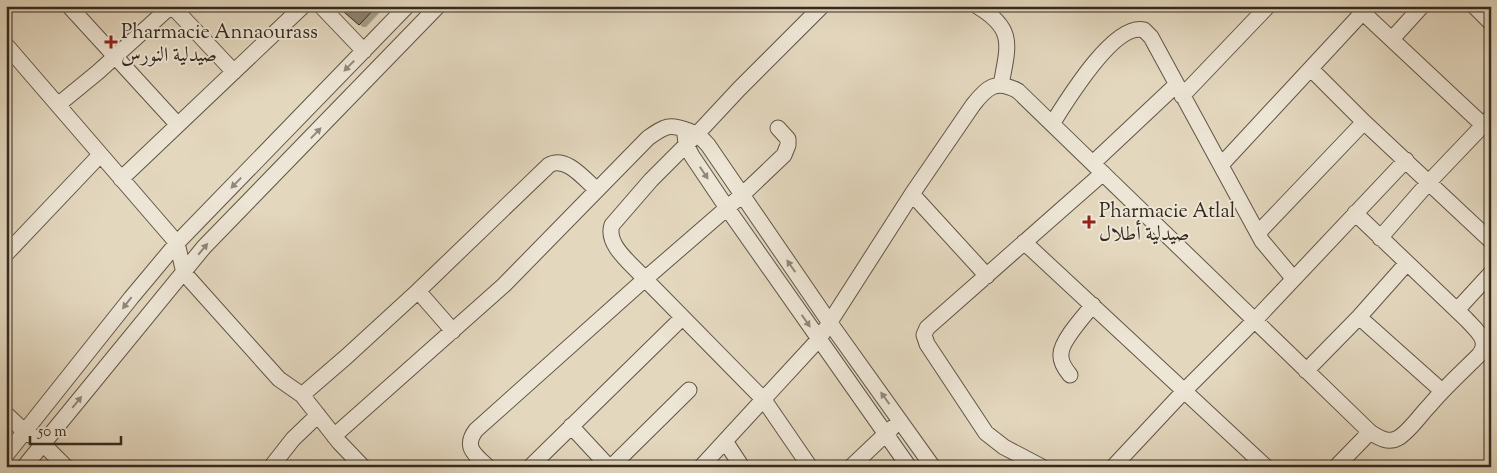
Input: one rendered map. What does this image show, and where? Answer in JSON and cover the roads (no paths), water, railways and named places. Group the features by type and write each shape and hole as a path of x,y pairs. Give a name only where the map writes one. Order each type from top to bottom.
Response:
{"street":[{"path":"69,6 178,125"},
{"path":"58,104 116,57 172,6 234,72"},
{"path":"121,179 303,6"},
{"path":"321,6 364,51"},
{"path":"24,467 204,247 438,6"},
{"path":"810,467 764,400 645,279 615,246 610,236 610,231 616,219 689,136 822,6"},
{"path":"977,6 998,20 1007,37 1007,53 1001,84"},
{"path":"1042,467 1004,447 986,433 925,339 925,332 927,328 1024,242 1098,168 1268,6"},
{"path":"1392,39 1422,6"},
{"path":"1474,6 1491,23"},
{"path":"1221,165 1310,69 1360,9 1487,121 1429,182 1380,238"},
{"path":"6,455 177,243 404,10 415,30"},
{"path":"1052,124 1091,66 1102,53 1122,37 1138,30 1144,30 1151,38 1258,234 1268,250 1293,278"},
{"path":"8,51 58,104 66,116 177,243 184,273 279,379 302,395 334,436 362,467"},
{"path":"1310,69 1364,122 1489,235"},
{"path":"701,467 819,339 912,194 982,93 991,86 1001,84 1018,91 1370,432 1381,440 1388,440 1398,438 1478,355 1484,346 1482,336 1457,310 1355,213"},
{"path":"1258,234 1364,122"},
{"path":"334,436 504,285 648,138 669,126 678,126 689,136 708,145 830,324 933,467"},
{"path":"488,467 476,456 471,446 472,436 476,430 742,195 784,155 788,139 778,128"},
{"path":"689,136 727,208 910,467"},
{"path":"6,254 100,155"},
{"path":"1113,467 1406,160"},
{"path":"302,395 418,291 549,165 558,162 566,164 597,190"},
{"path":"912,194 987,276"},
{"path":"1024,242 1266,467"},
{"path":"1306,371 1407,264"},
{"path":"1457,310 1491,273"},
{"path":"418,291 453,331"},
{"path":"1070,375 1063,366 1060,356 1062,347 1093,305"},
{"path":"1359,317 1442,391"},
{"path":"530,467 682,318"},
{"path":"571,426 610,467 689,390"},
{"path":"6,414 25,432 43,444 66,467"},
{"path":"271,467 293,439 318,415"},
{"path":"851,467 901,421"},
{"path":"1336,467 1370,432"},
{"path":"725,441 742,467"}],"place":[{"name":"Pharmacie Annaourass صيدلية النورس","path":"111,42"},
{"name":"Pharmacie Atlal صيدلية أطلال","path":"1089,222"}]}
